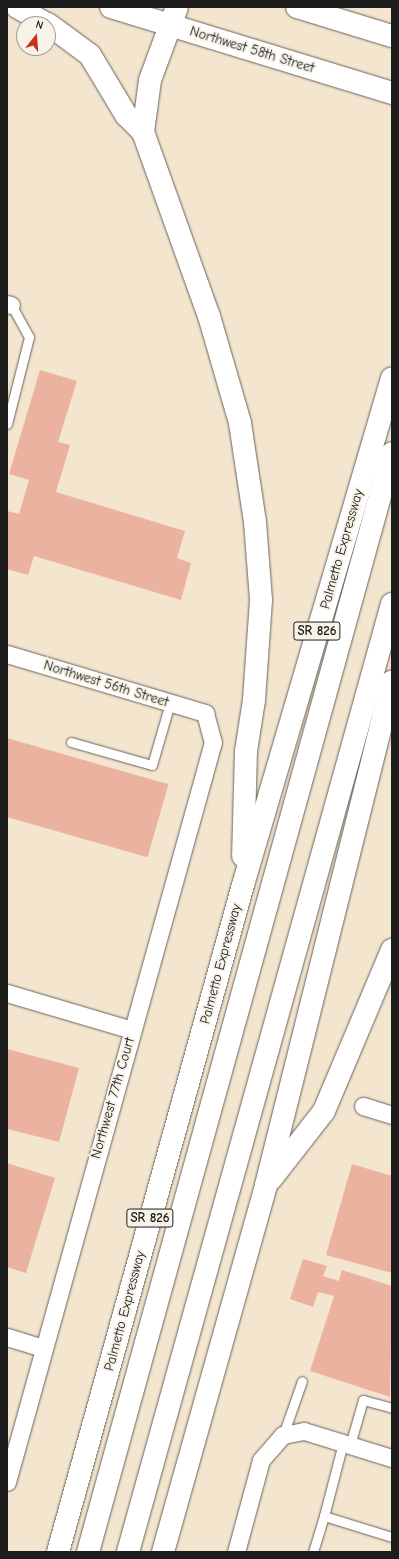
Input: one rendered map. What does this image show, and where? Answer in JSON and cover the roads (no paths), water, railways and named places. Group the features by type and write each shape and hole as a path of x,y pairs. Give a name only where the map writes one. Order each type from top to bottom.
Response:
{"main road":[{"path":"17,7 33,16"},
{"name":"Northwest 58th Street","path":"111,7 174,16 388,92"},
{"path":"297,7 392,36"},
{"path":"143,132 150,80 174,16"},
{"path":"56,30 90,54 126,115 143,132 228,373 252,494 261,600 255,688 246,750 243,885"},
{"name":"Palmetto Expressway","path":"58,1552 243,885 392,378"},
{"path":"88,1552 392,453"},
{"path":"128,1552 392,604"},
{"path":"163,1552 266,1185 392,682"},
{"path":"266,1185 324,1111 392,950"}],"street":[{"name":"Northwest 56th Street","path":"7,654 205,713"},
{"name":"Northwest 77th Court","path":"7,1482 43,1348 213,742 205,713"},
{"path":"7,993 132,1030"},
{"path":"363,1106 392,1115"},
{"path":"7,1337 43,1348"},
{"path":"236,1552 261,1460 283,1435 304,1431 392,1458"}],"lane":[{"path":"7,424 29,337 9,305"},
{"path":"71,742 152,765 170,703"},
{"path":"283,1435 302,1381"},
{"path":"313,1552 347,1444 363,1400 392,1408"},
{"path":"324,1516 392,1537"}]}
